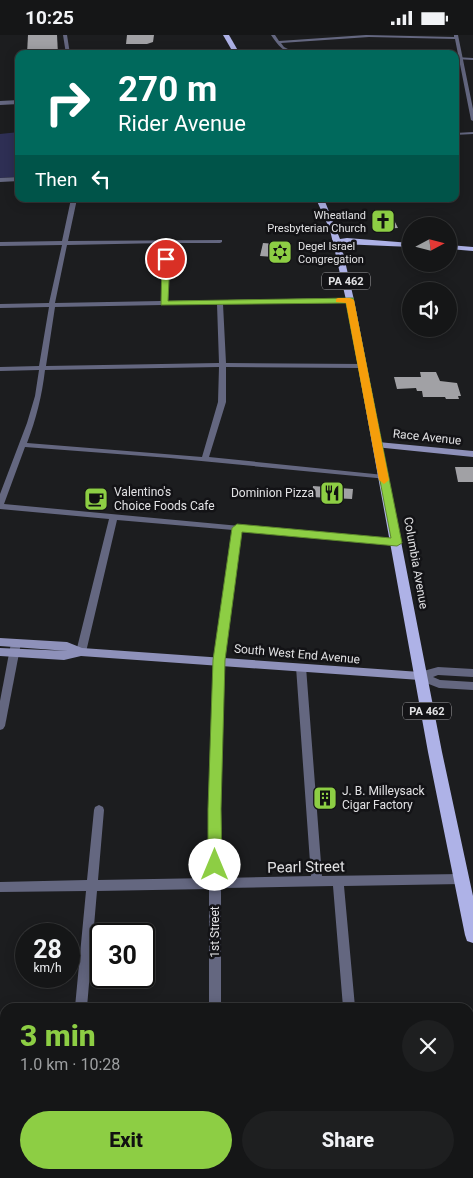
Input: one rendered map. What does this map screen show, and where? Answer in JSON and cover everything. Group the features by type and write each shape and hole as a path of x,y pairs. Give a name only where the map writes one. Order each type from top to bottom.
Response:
{"main road":[{"path":"226,35 234,50"},
{"name":"Columbia Avenue","path":"321,202 337,242 350,300 397,543 420,676 473,933"},
{"path":"337,242 402,244"},
{"path":"458,248 473,249"},
{"name":"Race Avenue","path":"378,445 473,455"},
{"name":"South West End Avenue","path":"0,642 15,648 64,656 81,651 420,676"},
{"name":"South West End Avenue","path":"0,651 15,648"}],"street":[{"path":"65,35 67,50"},
{"path":"272,35 283,48 287,50"},
{"path":"278,42 392,35 456,37 457,50"},
{"path":"459,58 473,59"},
{"path":"459,62 473,120"},
{"path":"0,103 15,102"},
{"path":"459,134 473,133"},
{"path":"0,180 15,179"},
{"path":"73,202 52,305 38,396 23,445 0,505 397,543"},
{"path":"164,303 167,241"},
{"path":"0,244 220,241"},
{"path":"0,306 350,300"},
{"path":"205,460 222,402 220,302"},
{"path":"0,369 222,365 362,366"},
{"path":"23,445 384,477"},
{"path":"81,651 114,516"},
{"name":"1st Street","path":"215,1003 214,809 219,660 237,528"},
{"path":"0,726 15,648"},
{"path":"301,667 317,882"},
{"path":"420,676 438,671 473,673"},
{"path":"420,676 439,684 473,686"},
{"path":"81,1003 99,810"},
{"name":"Pearl Street","path":"0,887 462,879"},
{"path":"338,881 349,1003"}],"shaded area":[{"path":"15,132 15,177 0,178 0,134"}],"building":[{"path":"28,35 57,35 58,50 27,50"},
{"path":"127,35 154,35 153,42 147,44 126,44"},
{"name":"Wheatland Presbyterian Church","path":"386,212 388,216 392,216 398,228 380,229 372,213"},
{"name":"Degel Israel Congregation","path":"263,243 289,245 287,258 260,256"},
{"path":"420,372 436,372 440,381 457,383 461,396 458,396 459,399 423,397 422,391 417,391 416,388 397,389 394,377 421,377"},
{"path":"455,467 473,467 473,482 458,482"},
{"name":"Dominion Pizza","path":"313,486 353,489 352,499 312,497"},
{"name":"J. B. Milleysack Cigar Factory","path":"318,793 332,793 333,801 318,802"}],"slow traffic":[{"path":"338,300 350,300 384,480"}],"place":[{"name":"Wheatland Presbyterian Church","path":"383,221"},
{"name":"Degel Israel Congregation","path":"280,252"},
{"name":"Dominion Pizza","path":"332,493"},
{"name":"Valentino's Choice Foods Cafe","path":"96,499"},
{"name":"J. B. Milleysack Cigar Factory","path":"325,798"}],"route":[{"path":"166,259 164,303 350,300 397,543 237,528 219,660 214,809 215,865"}]}
